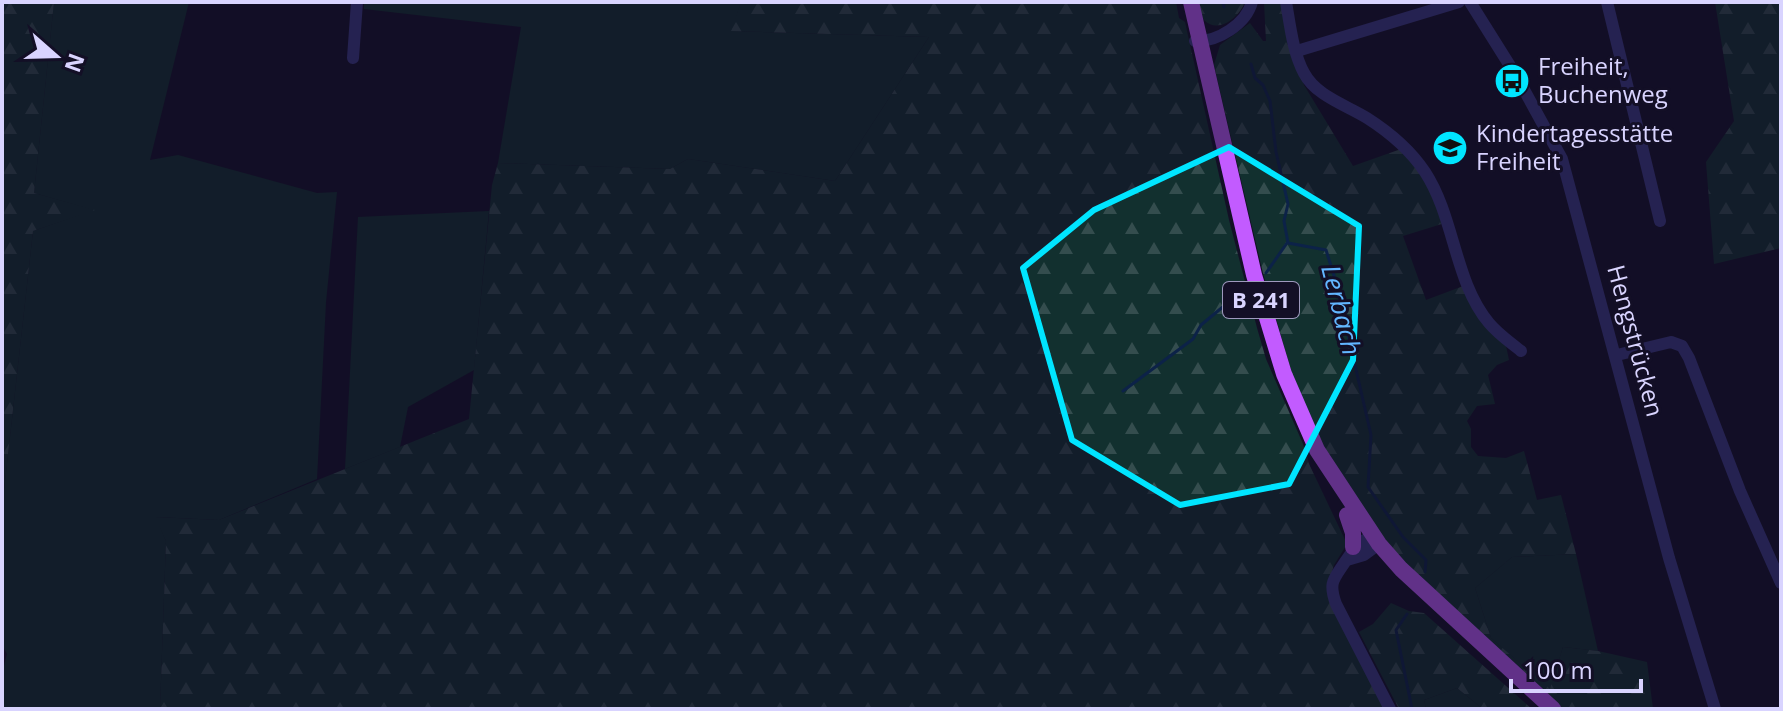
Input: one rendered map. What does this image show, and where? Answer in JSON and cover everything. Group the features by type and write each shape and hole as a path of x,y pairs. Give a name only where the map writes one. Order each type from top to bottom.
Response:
{"main road":[{"name":"B 241","path":"1184,2 1197,39 1254,275 1284,374 1317,450 1365,546 1427,596 1553,709"},
{"name":"B 241","path":"1191,2 1246,276 1267,349 1312,454 1365,546 1429,611 1538,709"}],"street":[{"path":"353,58 357,2"},
{"path":"1197,39 1212,39 1243,20 1252,2"},
{"path":"1286,2 1303,72 1314,87 1376,124 1421,166 1440,198 1479,309 1495,330 1521,351"},
{"path":"1297,51 1459,2"},
{"name":"Hengstrücken","path":"1470,2 1517,77 1562,159 1669,558 1715,709"},
{"path":"1607,2 1660,221"},
{"path":"1617,355 1671,342 1682,346 1781,583"},
{"path":"1365,546 1334,577 1333,595 1390,709"}],"highlighted area":[{"path":"1229,147 1359,226 1353,360 1289,484 1180,505 1072,440 1023,268 1094,210"}],"green space":[{"path":"3,2 54,2 34,193 95,210 33,231 2,508"},
{"path":"54,2 189,2 150,160 178,155 317,193 337,192 326,302 317,479 219,520 156,517 166,541 160,709 2,709 2,673 7,654 2,645 2,508 33,231 93,210 34,193"},
{"path":"364,2 741,2 732,31 929,37 835,181 688,159 670,169 498,163 521,27 364,9"},
{"path":"741,2 1176,2 1179,18 1185,22 1229,220 1266,359 1310,466 1347,544 1334,565 1329,582 1386,709 160,709 166,541 155,517 219,520 469,419 492,185 498,163 670,169 688,159 835,181 929,37 731,31"},
{"path":"1196,2 1245,2 1234,18 1216,25 1202,18"},
{"path":"1264,2 1282,2 1304,85 1353,166 1401,149 1419,168 1445,223 1403,236 1426,300 1466,285 1506,346 1509,360 1497,365 1488,375 1495,404 1477,406 1467,421 1471,429 1471,447 1478,456 1506,458 1524,451 1537,500 1561,495 1576,554 1512,557 1475,588 1491,638 1550,689 1563,647 1647,662 1653,709 1561,709 1405,565 1345,488 1301,405 1263,273 1214,65 1220,45 1250,23 1266,41"},
{"path":"1715,2 1781,2 1781,248 1714,264 1706,162 1734,121"},
{"path":"489,211 474,370 408,407 400,447 345,469 358,217"},
{"path":"1576,554 1598,651 1563,647 1550,690 1491,638 1475,588 1512,557"},
{"path":"1391,603 1409,611 1424,613 1532,709 1483,709 1457,688 1424,700 1426,709 1399,709 1359,632 1373,624"},
{"path":"1457,688 1483,709 1426,709 1424,700"}],"waterway":[{"name":"Lerbach","path":"1223,2 1224,7"},
{"name":"Lerbach","path":"1251,64 1255,78 1263,85 1270,101 1276,152 1288,204 1284,221 1288,243 1326,250 1336,282 1371,435 1368,487 1403,537 1426,560 1425,572"},
{"path":"1266,273 1287,243"},
{"path":"1123,391 1193,339 1201,325 1242,291"},
{"name":"Lerbach","path":"1407,614 1396,630 1412,709"}],"place":[{"name":"Freiheit, Buchenweg","path":"1512,81"},
{"name":"Kindertagesstätte Freiheit","path":"1450,148"}]}
